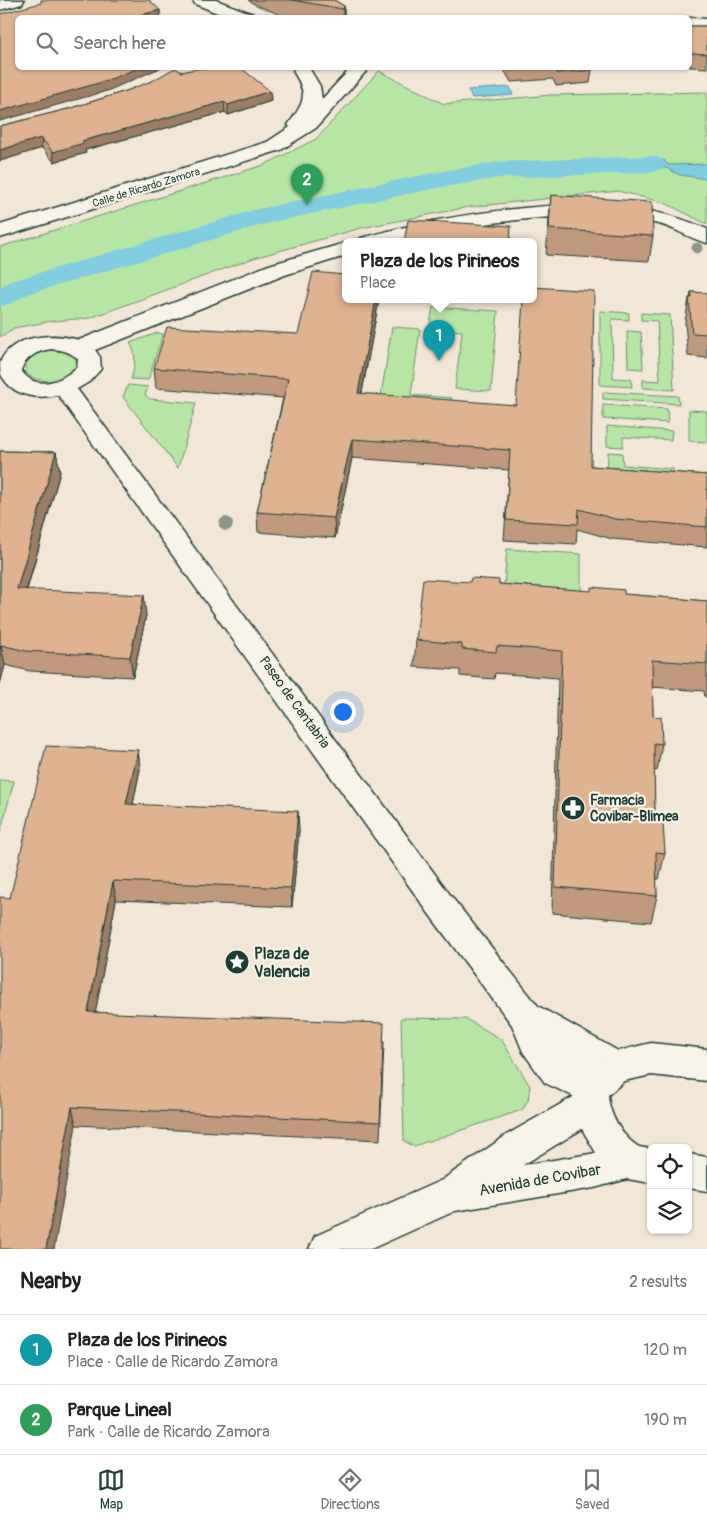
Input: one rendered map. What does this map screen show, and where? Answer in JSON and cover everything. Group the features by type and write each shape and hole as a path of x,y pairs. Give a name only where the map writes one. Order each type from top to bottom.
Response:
{"street":[{"path":"0,4 16,0"},
{"path":"189,0 194,15"},
{"path":"196,0 218,15"},
{"path":"201,0 239,15"},
{"path":"692,23 707,24"},
{"name":"Calle de Ricardo Zamora","path":"288,136 312,109 314,100 311,89 298,70"},
{"path":"306,70 332,73 346,70"},
{"name":"Calle de Ricardo Zamora","path":"0,232 251,156 274,146 309,124 358,70"},
{"path":"385,238 446,224 524,214 612,211 660,217 707,237"},
{"path":"80,348 277,270 342,250"},
{"path":"51,342 67,343 80,348 89,357 90,369 80,380 64,387 34,390 6,382 12,360 21,351 35,345 51,342"},
{"name":"Paseo de Cantabria","path":"64,387 444,909 526,1017 535,1041 557,1072 598,1087"},
{"name":"Avenida de Covibar","path":"328,1249 453,1194 507,1154 562,1120 598,1087 651,1059 707,1065"},
{"path":"598,1087 603,1136 639,1164"},
{"name":"Avenida de Covibar","path":"453,1194 639,1164"},
{"path":"692,1172 707,1174"}],"green space":[{"path":"379,71 444,104 552,95 707,92 707,224 665,203 618,191 469,207 361,228 254,258 90,318 52,321 14,328 0,337 0,247 264,165 316,139"},
{"path":"433,307 498,311 491,391 455,389 462,331 429,329"},
{"path":"600,311 629,313 629,320 612,319 613,378 631,379 632,387 600,385"},
{"path":"641,313 670,315 674,390 643,388 643,380 660,381 657,321 641,320"},
{"path":"392,327 420,329 411,395 452,398 450,413 379,408"},
{"path":"627,331 641,332 643,369 628,368"},
{"path":"157,333 163,334 148,380 131,379 135,360 134,351 130,343"},
{"path":"49,350 71,353 78,362 75,369 63,378 47,381 39,380 26,373 25,363 34,354"},
{"path":"128,385 148,387 145,395 150,399 196,403 178,468 123,397"},
{"path":"603,392 678,396 679,404 603,399"},
{"path":"603,405 667,409 668,423 603,419"},
{"path":"689,410 707,411 707,442 689,441"},
{"path":"607,426 672,431 671,440 623,437 623,447 607,446"},
{"path":"608,452 622,453 623,465 673,469 674,479 607,475"},
{"path":"507,549 581,554 581,604 503,598"},
{"path":"0,780 14,781 0,833"},
{"path":"401,1018 466,1019 501,1039 530,1086 528,1100 522,1110 414,1146 404,1141"}],"water":[{"path":"510,87 513,95 472,98 468,90"},
{"path":"664,160 668,165 707,164 707,179 680,175 666,168 655,167 651,161"}],"building":[{"path":"41,0 149,0 160,10 141,15 15,15 15,70 133,70 106,81 0,111 0,14 41,3"},
{"path":"292,0 334,0 344,6 343,9"},
{"path":"692,26 707,26 707,54 692,53"},
{"path":"171,70 182,72 190,70 244,70 270,91 228,105 224,102 82,141 84,143 53,152 41,138 0,150 0,126 68,109 152,81"},
{"path":"556,70 592,70 557,73"},
{"path":"551,195 652,202 653,236 549,229"},
{"path":"408,220 511,226 510,238 405,238"},
{"path":"313,272 342,275 342,303 375,303 358,393 516,405 523,303 537,303 537,287 594,291 591,466 707,475 707,527 615,519 579,509 578,524 506,520 510,450 352,439 334,518 257,512 288,379 154,368 167,327 298,334"},
{"path":"691,292 707,293 707,334 692,333 689,298 692,298"},
{"path":"0,451 56,452 17,589 144,595 130,657 26,651 1,645 0,649"},
{"path":"471,578 499,580 499,584 591,591 591,587 624,590 624,594 707,601 707,664 652,660 653,716 661,717 662,744 654,743 655,822 663,823 665,853 656,852 657,896 555,887 562,651 497,646 496,652 462,649 462,644 416,640 423,579 470,582"},
{"path":"46,746 138,750 126,804 298,811 291,888 113,881 88,1012 384,1023 380,1122 72,1107 46,1249 0,1249 0,897 10,898"}],"waterway":[{"path":"0,298 18,288 267,215 437,180 499,170 653,164"}],"place":[{"name":"Parque Lineal","path":"307,205"},
{"name":"Plaza de los Pirineos","path":"439,361"},
{"name":"Farmacia Covibar-Blimea","path":"573,808"},
{"name":"Plaza de Valencia","path":"237,962"}]}
